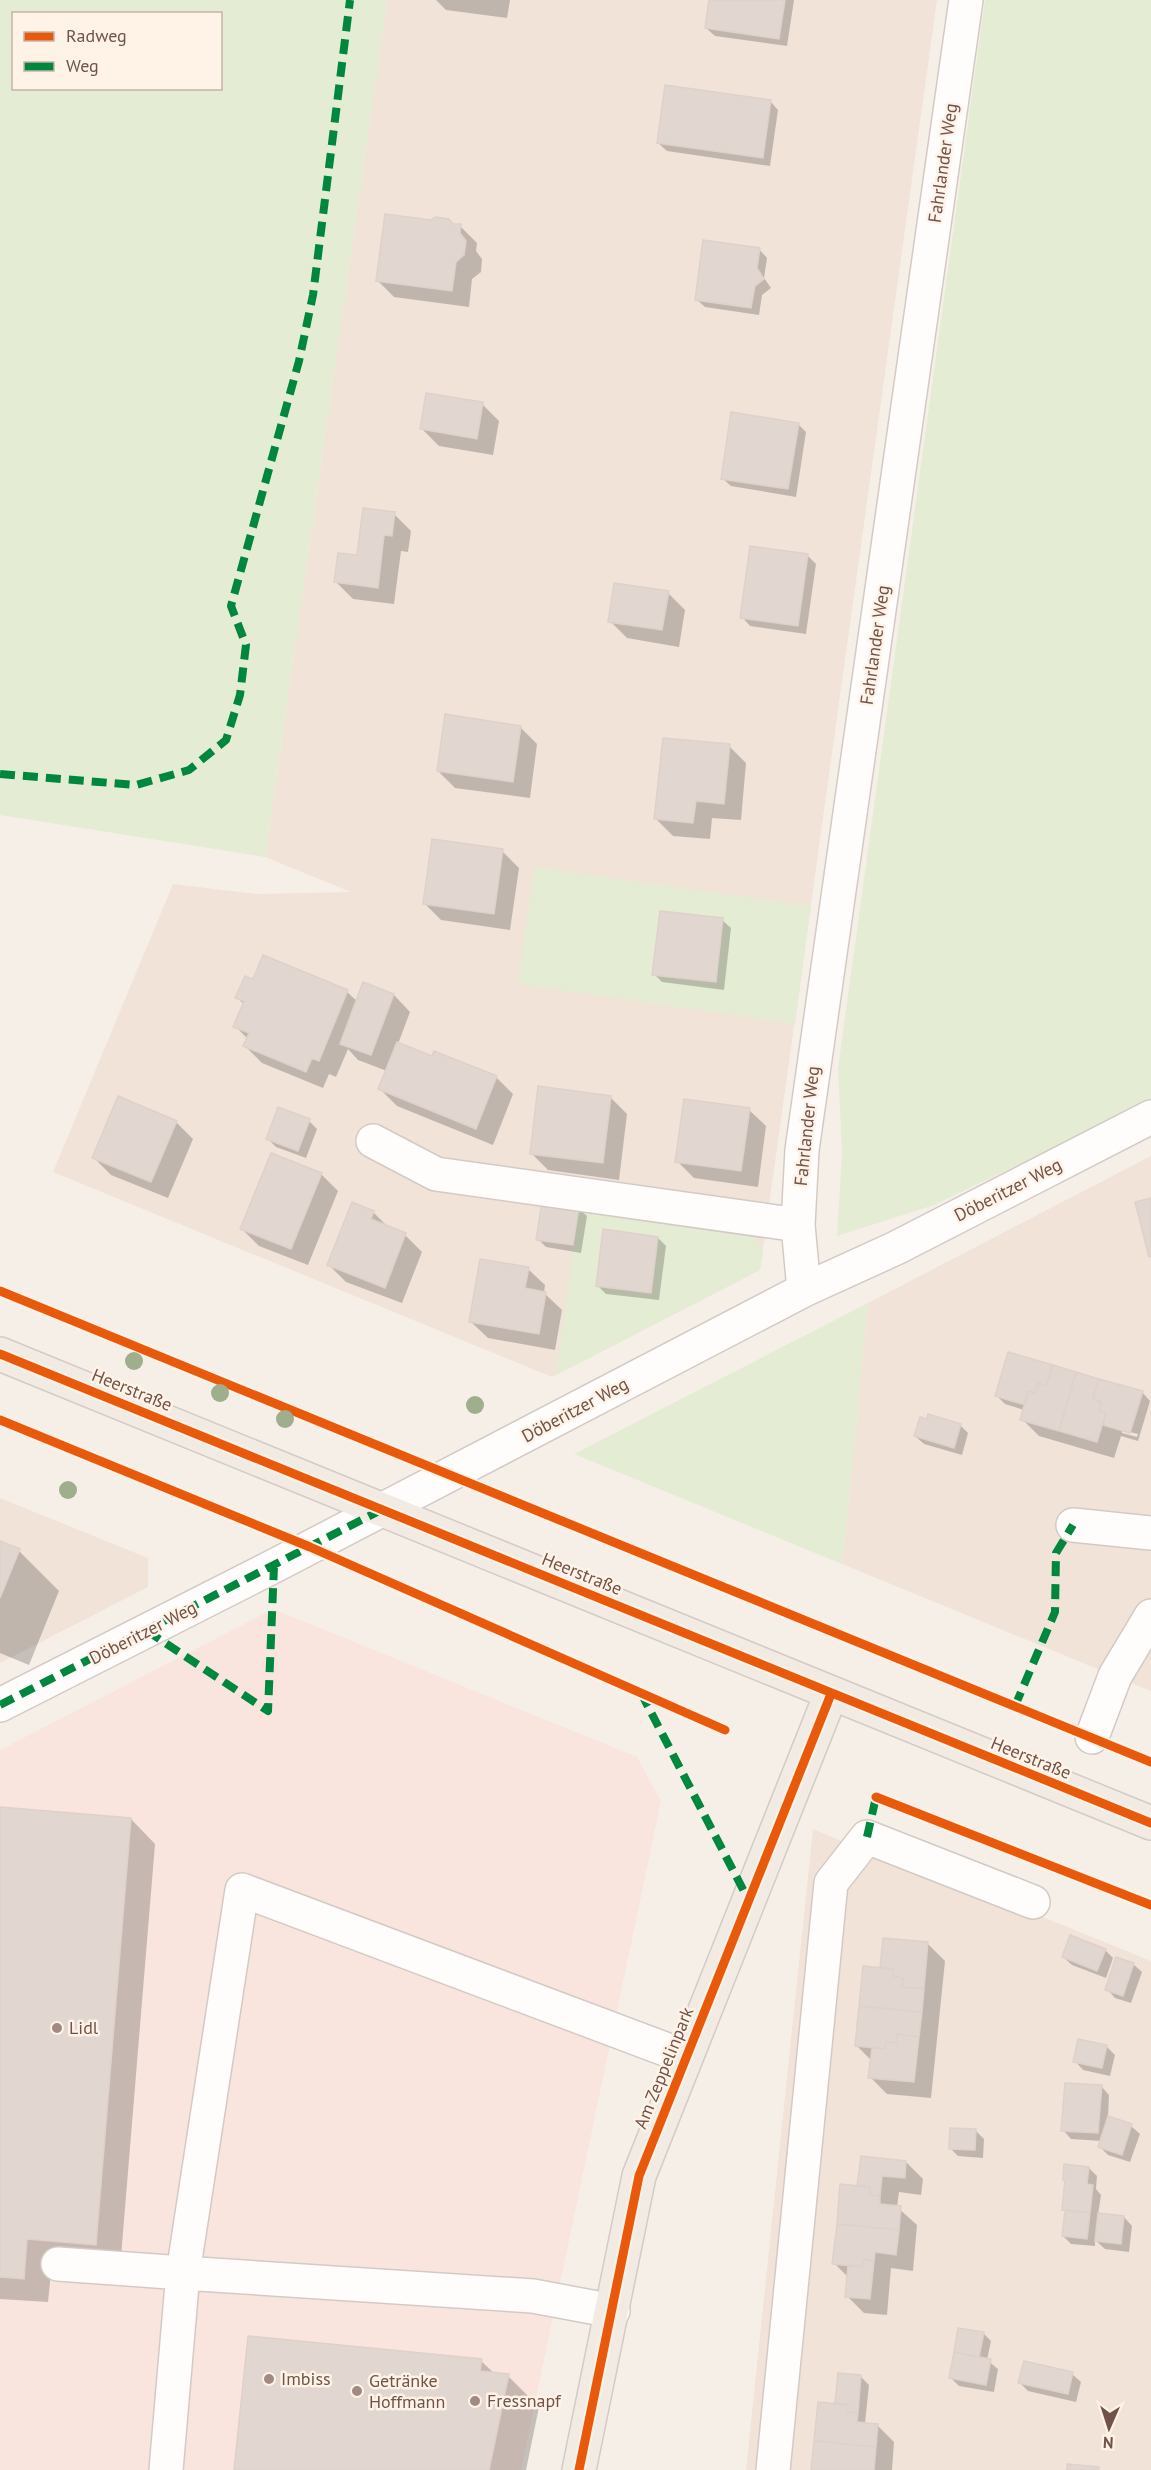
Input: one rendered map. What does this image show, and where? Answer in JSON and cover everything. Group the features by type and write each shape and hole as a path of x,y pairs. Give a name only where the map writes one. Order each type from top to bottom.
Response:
{"main road":[{"name":"Heerstraße","path":"0,1354 1151,1823"},
{"name":"Am Zeppelinpark","path":"579,2470 639,2176 831,1694"}],"street":[{"name":"Fahrlander Weg","path":"804,1290 798,1225 801,1149 966,0"},
{"name":"Döberitzer Weg","path":"0,1705 804,1290 897,1248 1151,1117"},
{"path":"373,1141 436,1174 798,1225"},
{"path":"1073,1525 1151,1533"},
{"path":"1092,1737 1115,1676 1151,1616"},
{"path":"773,2470 831,1883 867,1838 1033,1902"},
{"path":"166,2470 183,2272 243,1890 686,2057"},
{"path":"58,2264 533,2296 613,2311"}],"shaded area":[{"path":"387,0 937,0 760,1270 552,1377 53,1172 173,884 256,894 351,892 265,857"},
{"path":"1151,1156 1151,1691 842,1564 868,1303"},
{"path":"0,1498 148,1558 148,1587 0,1663"},
{"path":"273,1609 637,1757 661,1801 521,2470 0,2470 0,1750"},
{"path":"813,1829 891,1862 896,1857 1151,1961 1151,2470 746,2470"}],"green space":[{"path":"0,0 387,0 265,857 0,815"},
{"path":"985,0 1151,0 1151,1101 934,1205 837,1236 842,1153 838,1068"},
{"path":"534,867 811,906 795,1024 518,984"},
{"path":"579,1207 745,1229 763,1249 760,1270 556,1375"},
{"path":"868,1303 842,1564 574,1454"}],"building":[{"path":"709,0 785,0 779,39 705,28"},
{"path":"665,85 771,100 763,158 657,143"},
{"path":"385,214 431,220 435,217 449,219 453,224 461,224 460,233 466,241 464,255 456,262 452,291 376,281"},
{"path":"703,240 760,248 757,268 764,279 755,286 751,308 695,300"},
{"path":"426,393 483,402 477,439 420,429"},
{"path":"731,412 799,423 788,489 721,479"},
{"path":"363,508 395,512 392,536 384,535 378,588 334,582 338,553 357,555"},
{"path":"750,546 808,554 798,626 740,618"},
{"path":"614,583 669,591 662,630 608,622"},
{"path":"445,714 521,726 513,782 437,771"},
{"path":"663,738 730,744 724,804 696,801 693,823 654,819"},
{"path":"432,839 503,849 494,914 423,904"},
{"path":"660,911 723,918 716,982 652,975"},
{"path":"263,955 348,990 319,1061 312,1058 306,1072 243,1046 249,1033 233,1027 244,1001 235,998 245,976 253,979"},
{"path":"363,982 394,994 371,1055 340,1044"},
{"path":"397,1042 432,1056 434,1051 497,1076 476,1129 378,1089"},
{"path":"538,1086 611,1096 603,1163 530,1154"},
{"path":"118,1096 177,1121 151,1182 92,1158"},
{"path":"684,1099 750,1108 741,1171 675,1162"},
{"path":"278,1107 310,1119 298,1151 266,1139"},
{"path":"271,1153 322,1173 291,1249 240,1229"},
{"path":"1151,1198 1151,1256 1149,1257 1135,1202"},
{"path":"352,1202 374,1211 371,1219 406,1233 385,1288 327,1265"},
{"path":"542,1202 579,1207 573,1245 536,1240"},
{"path":"603,1229 658,1237 651,1293 596,1286"},
{"path":"480,1259 529,1267 525,1288 546,1292 539,1334 469,1322"},
{"path":"1008,1352 1053,1365 1046,1386 1038,1383 1035,1393 1028,1391 1025,1405 995,1396"},
{"path":"1053,1365 1076,1372 1059,1431 1020,1420 1028,1391 1035,1393 1038,1383 1046,1386"},
{"path":"1076,1372 1099,1379 1093,1399 1101,1402 1099,1411 1106,1413 1097,1442 1059,1431"},
{"path":"1099,1379 1143,1391 1130,1433 1103,1425 1106,1413 1099,1411 1101,1402 1093,1399"},
{"path":"928,1414 961,1424 954,1448 914,1436 920,1417 927,1419"},
{"path":"0,1541 20,1549 0,1598"},
{"name":"Lidl","path":"0,1807 131,1818 96,2245 27,2239 24,2279 0,2277"},
{"path":"1070,1935 1106,1949 1097,1971 1062,1957"},
{"path":"883,1938 928,1942 924,1989 902,1987 903,1978 893,1976 893,1969 880,1968"},
{"path":"1116,1957 1134,1963 1123,1996 1105,1990"},
{"path":"863,1966 893,1969 893,1976 903,1978 902,1987 924,1989 922,2012 859,2006"},
{"path":"859,2006 922,2012 919,2037 897,2034 896,2043 886,2042 885,2049 855,2046"},
{"path":"897,2034 919,2037 914,2082 868,2078 872,2048 885,2049 886,2042 896,2043"},
{"path":"1078,2039 1107,2045 1102,2068 1073,2062"},
{"path":"1065,2083 1102,2085 1098,2133 1061,2131"},
{"path":"1108,2116 1132,2124 1122,2155 1098,2147"},
{"path":"950,2128 976,2129 975,2150 949,2149"},
{"path":"861,2156 906,2161 905,2178 882,2176 880,2196 870,2195 870,2187 857,2186"},
{"path":"1064,2164 1089,2167 1087,2184 1093,2185 1090,2213 1062,2210"},
{"path":"840,2184 870,2187 870,2195 880,2196 880,2204 901,2206 899,2230 837,2224"},
{"path":"1065,2210 1090,2213 1087,2239 1062,2236"},
{"path":"1098,2213 1124,2216 1121,2244 1095,2241"},
{"path":"837,2224 899,2230 896,2255 875,2252 874,2261 863,2259 862,2267 832,2264"},
{"path":"863,2259 874,2261 870,2299 845,2297 848,2265 862,2267"},
{"path":"958,2328 984,2332 979,2357 954,2352"},
{"path":"248,2336 482,2359 480,2371 509,2374 489,2470 234,2470"},
{"path":"954,2352 991,2359 986,2385 949,2378"},
{"path":"1024,2361 1073,2372 1068,2394 1018,2383"},
{"path":"838,2373 861,2375 858,2413 848,2412 848,2405 835,2403"},
{"path":"818,2402 848,2405 848,2412 858,2413 857,2422 878,2424 876,2447 814,2441"},
{"path":"814,2441 876,2447 874,2470 811,2470"},
{"path":"1067,2464 1099,2467 1099,2470 1067,2470"}],"marked path":[{"path":"0,774 136,785 189,770 226,740 240,695 246,645 231,606 299,361 313,295 350,0"},
{"path":"0,1705 381,1510"},
{"path":"1015,1706 1055,1612 1056,1553 1073,1525"},
{"path":"147,1631 268,1711 274,1566"},
{"path":"641,1693 749,1901"},
{"path":"867,1837 876,1797 880,1799"}],"cycle path":[{"path":"0,1291 1151,1762"},
{"path":"0,1354 1151,1823"},
{"path":"0,1420 310,1547 725,1730"},
{"path":"579,2470 639,2176 831,1694"},
{"path":"876,1797 1151,1905"}],"place":[{"name":"Lidl","path":"57,2028"},
{"name":"Imbiss","path":"269,2379"},
{"name":"Getränke Hoffmann","path":"357,2391"},
{"name":"Fressnapf","path":"475,2401"}]}
